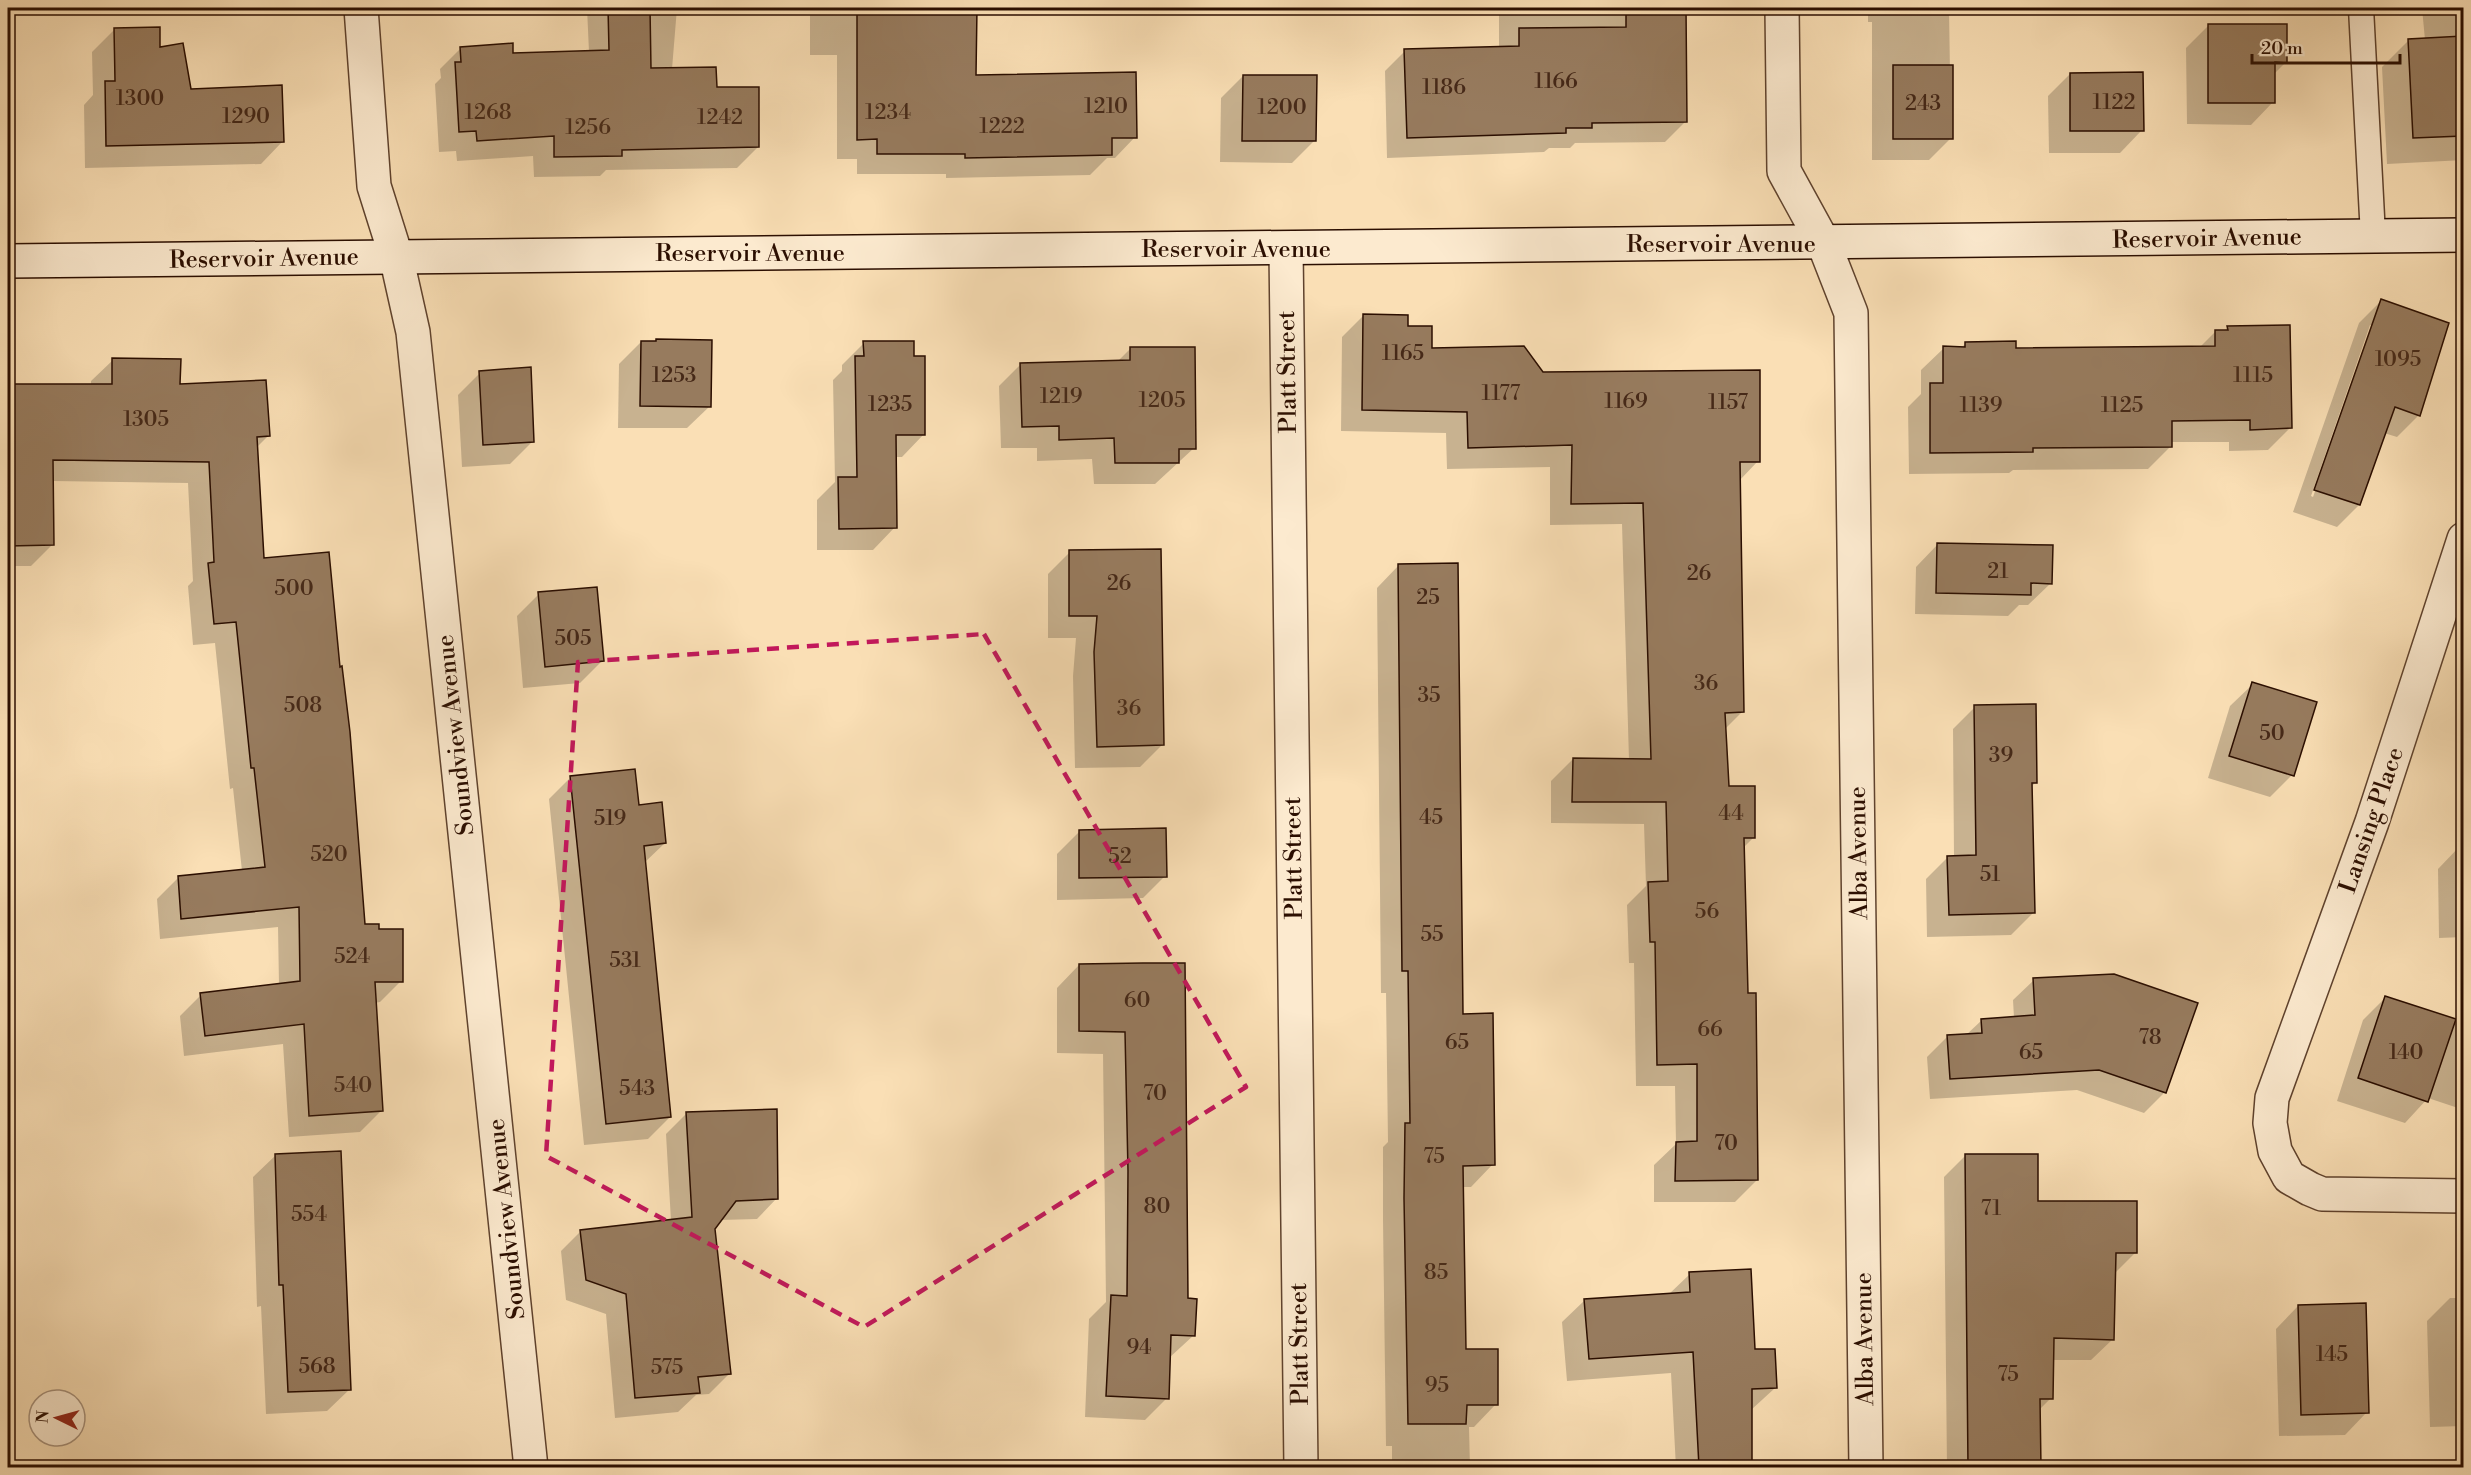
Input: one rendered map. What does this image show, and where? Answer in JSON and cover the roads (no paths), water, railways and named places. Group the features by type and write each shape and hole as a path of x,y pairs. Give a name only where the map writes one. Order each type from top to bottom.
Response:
{"street":[{"name":"Soundview Avenue","path":"361,8 374,186 396,256 413,332 531,1467"},
{"name":"Alba Avenue","path":"1782,8 1784,171 1824,244 1851,313 1866,1467"},
{"name":"Reservoir Avenue","path":"8,261 1824,244 2463,235"},
{"name":"Platt Street","path":"1286,249 1301,1467"},
{"name":"Lansing Place","path":"2463,539 2372,822 2272,1098 2270,1123 2275,1151 2289,1177 2322,1194 2463,1196"}],"lane":[{"path":"2361,8 2373,236"}]}
